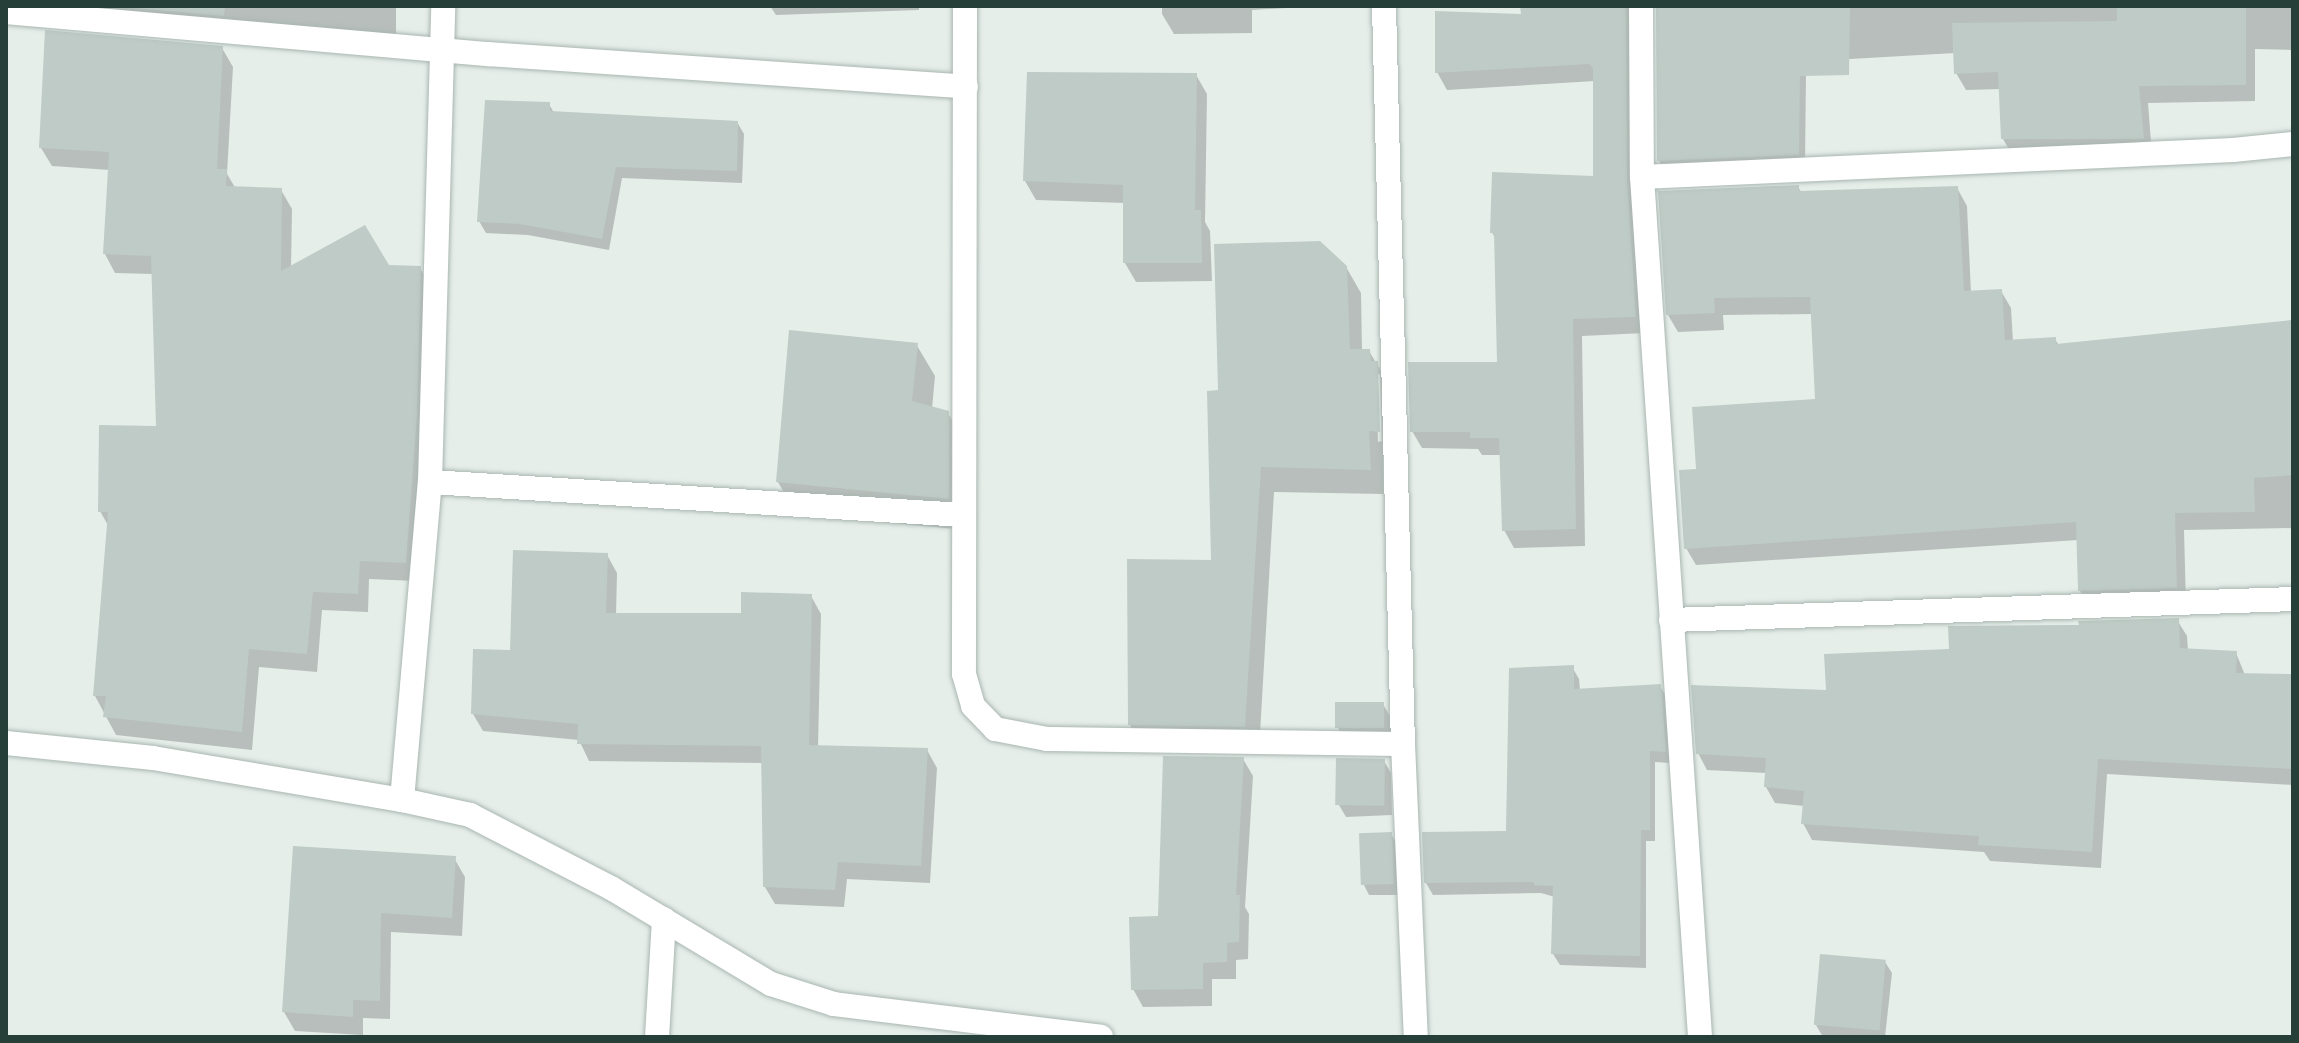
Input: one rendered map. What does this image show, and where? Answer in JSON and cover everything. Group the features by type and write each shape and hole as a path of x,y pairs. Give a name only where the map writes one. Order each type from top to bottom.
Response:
{"street":[{"path":"402,800 430,482 443,6"},
{"path":"965,6 964,674 973,706 995,729 1047,739 1403,744"},
{"path":"1384,6 1403,744 1416,1037"},
{"path":"1641,6 1642,177 1700,1037"},
{"path":"6,12 443,50 966,87"},
{"path":"1642,177 2218,151 2293,144"},
{"path":"430,482 964,515"},
{"path":"1671,620 2293,599"},
{"path":"6,743 153,758 402,800 470,815 664,919 771,984 834,1004 1044,1033 1101,1037"},
{"path":"657,1037 664,919"}],"building":[{"path":"110,6 225,6 224,16"},
{"path":"1520,6 1626,6 1627,177 1636,317 1573,319 1576,529 1502,531 1499,438 1470,438 1470,432 1410,432 1408,362 1497,362 1494,233 1490,233 1492,172 1593,176 1593,68 1589,64 1435,73 1435,11 1521,14"},
{"path":"1656,6 1850,6 1849,75 1800,76 1799,155 1657,161"},
{"path":"2117,6 2246,6 2246,85 2139,86 2144,139 2001,139 1998,72 1954,74 1952,23 2117,21"},
{"path":"45,30 223,46 217,169 227,169 226,186 282,188 281,271 365,225 389,265 421,266 417,415 406,563 360,561 358,594 313,592 307,654 249,649 242,732 103,717 106,696 93,696 108,512 98,512 99,425 156,426 151,256 103,254 109,152 39,148"},
{"path":"1027,72 1197,73 1195,210 1201,210 1202,263 1123,263 1123,185 1023,181"},
{"path":"485,100 550,102 550,111 738,121 737,171 616,167 602,239 520,224 477,222"},
{"path":"1799,185 1799,191 1958,186 1964,291 2002,289 2005,340 2056,337 2056,344 2292,320 2293,475 2254,478 2255,512 2175,513 2177,588 2078,591 2076,522 1684,549 1679,470 1696,469 1692,407 1815,399 1810,297 1714,298 1715,313 1666,315 1658,191"},
{"path":"1320,241 1347,266 1350,349 1370,349 1371,361 1378,361 1380,432 1369,431 1371,470 1261,467 1245,727 1128,725 1127,559 1211,560 1207,391 1218,390 1214,244"},
{"path":"789,330 918,343 912,401 949,411 949,499 776,482"},
{"path":"513,550 608,553 606,613 741,613 741,592 812,594 809,745 928,748 921,866 838,862 835,890 763,887 761,746 577,744 578,724 471,714 473,649 510,650"},
{"path":"2179,618 2180,648 2237,651 2236,673 2293,674 2293,769 2098,759 2092,852 1978,845 1979,836 1801,824 1804,791 1764,787 1766,758 1696,754 1691,685 1826,690 1824,654 1949,649 1948,626 2079,625 2078,621"},
{"path":"1574,665 1574,689 1661,684 1666,752 1650,751 1650,830 1641,830 1640,956 1551,954 1553,886 1534,885 1534,882 1424,883 1422,832 1506,831 1509,668"},
{"path":"1335,702 1384,702 1384,728 1335,728"},
{"path":"1163,756 1244,757 1236,895 1240,895 1239,942 1227,943 1227,962 1203,963 1203,989 1131,990 1129,917 1158,916"},
{"path":"1336,758 1385,759 1384,806 1335,805"},
{"path":"1392,832 1394,884 1361,885 1359,833"},
{"path":"293,846 456,856 452,918 381,913 380,1001 353,1000 353,1017 282,1012"},
{"path":"1820,954 1886,960 1880,1030 1814,1025"}]}
